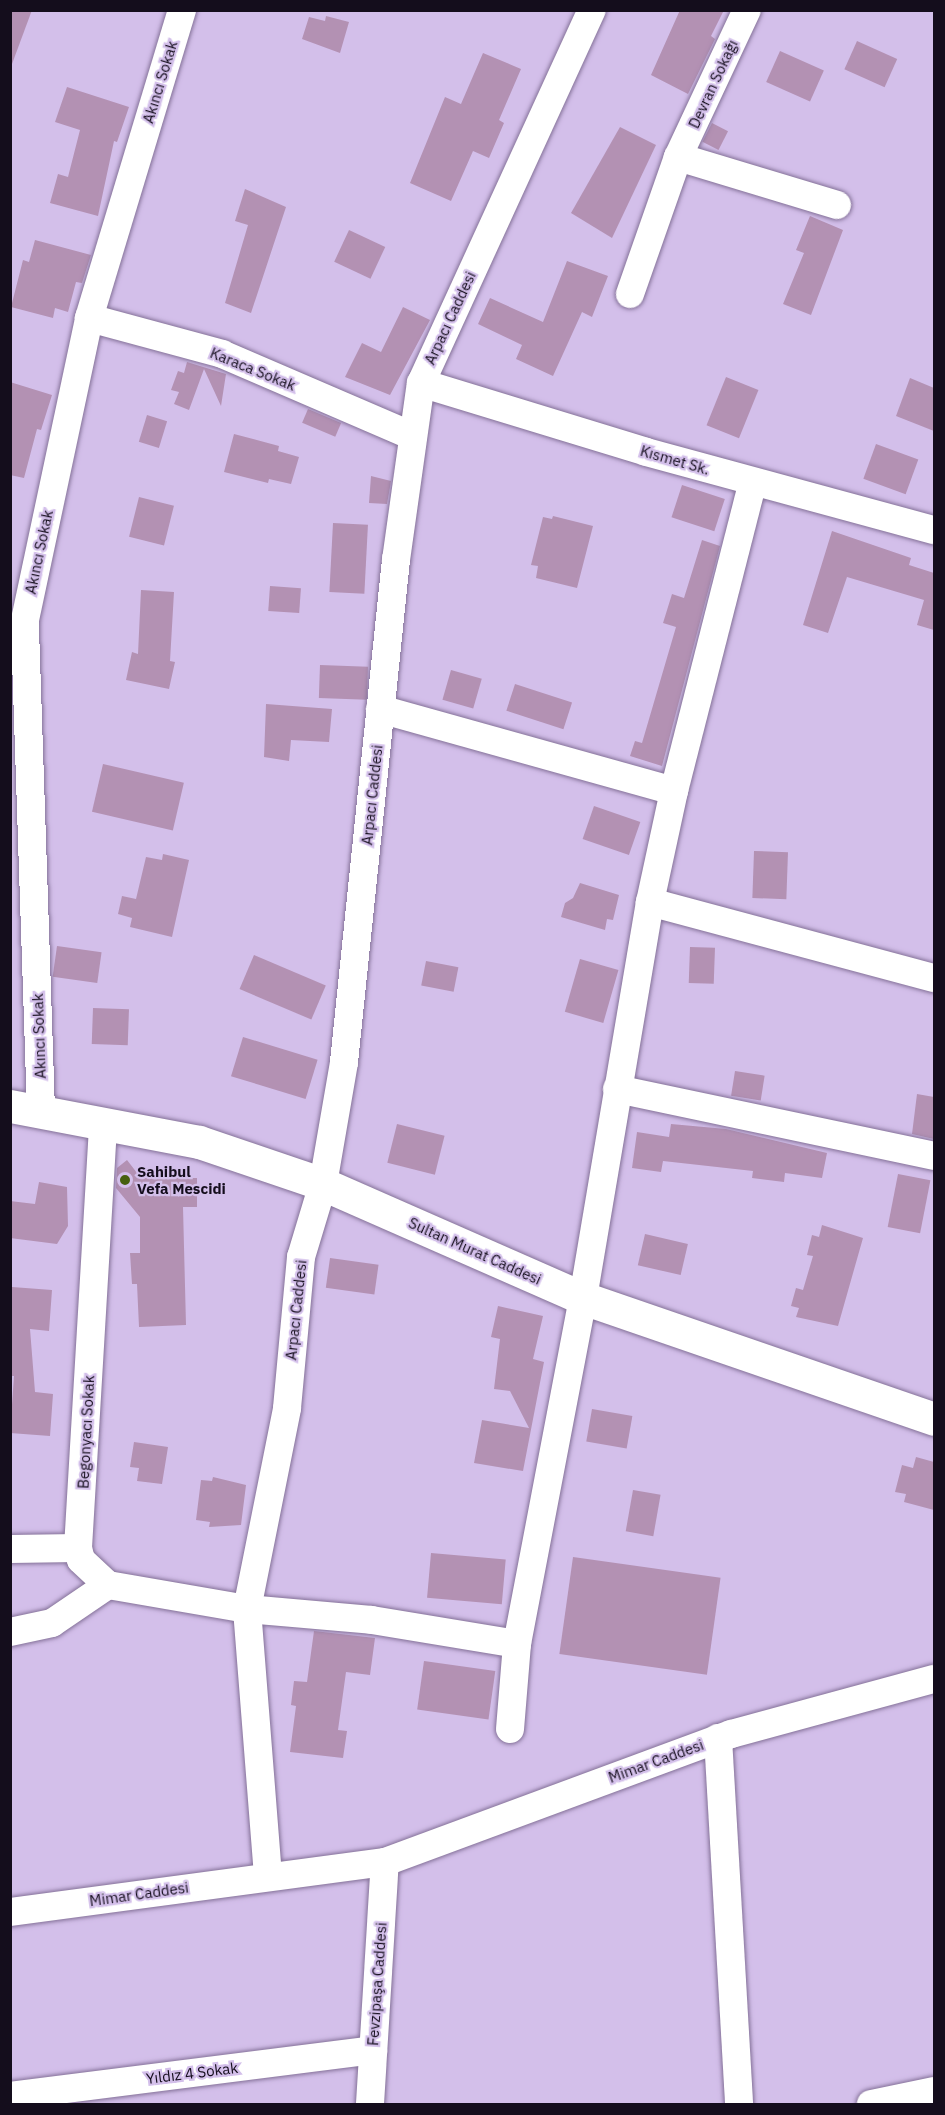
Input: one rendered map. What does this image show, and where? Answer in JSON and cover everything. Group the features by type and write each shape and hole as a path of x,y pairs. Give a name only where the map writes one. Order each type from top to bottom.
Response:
{"main road":[{"name":"Sultan Murat Caddesi","path":"26,1108 103,1126 199,1142 323,1184 583,1299 934,1419"}],"street":[{"name":"Akıncı Sokak","path":"26,1108 25,620 89,318 182,10"},
{"name":"Arpacı Caddesi","path":"268,1876 247,1609 287,1408 301,1257 323,1184 344,1062 376,781 380,710 412,436 421,383 592,10"},
{"name":"Devran Sokağı","path":"630,294 678,157 747,10"},
{"path":"678,157 837,205"},
{"name":"Karaca Sokak","path":"89,318 222,354 412,436"},
{"name":"Kısmet Sk.","path":"421,383 753,482 934,527"},
{"path":"510,1729 517,1644 583,1299 650,902 674,791 753,482"},
{"path":"380,710 674,791"},
{"path":"650,902 934,978"},
{"path":"617,1089 934,1156"},
{"name":"Begonyacı Sokak","path":"78,1548 103,1126"},
{"path":"10,1549 78,1548 81,1560 108,1585 247,1609 372,1620 517,1644"},
{"path":"10,1632 52,1623 108,1585"},
{"name":"Mimar Caddesi","path":"10,1912 385,1862 718,1738 934,1679"},
{"path":"718,1738 740,2104"},
{"name":"Fevzipaşa Caddesi","path":"370,2104 385,1862"},
{"name":"Yıldız 4 Sokak","path":"10,2096 373,2050"},
{"path":"871,2104 934,2091"}],"building":[{"path":"10,10 32,10 12,64 10,64"},
{"path":"680,10 724,10 711,36 715,39 688,94 651,75"},
{"path":"326,16 349,22 340,53 302,39 309,17 325,21"},
{"path":"857,41 897,59 885,87 844,69"},
{"path":"780,51 824,71 810,102 766,82"},
{"path":"483,53 521,69 499,120 504,123 489,158 473,151 451,201 410,183 445,97 461,104"},
{"path":"67,87 129,107 117,142 114,141 98,216 50,203 58,174 68,177 80,130 55,122"},
{"path":"712,123 728,131 719,150 702,142"},
{"path":"620,127 656,145 612,238 571,213"},
{"path":"245,189 286,207 251,313 225,303 248,225 235,221"},
{"path":"810,216 843,230 811,315 783,304 804,253 796,250"},
{"path":"349,230 385,247 370,279 334,262"},
{"path":"35,240 91,255 82,283 76,282 68,312 55,308 53,318 11,307 23,260 29,262"},
{"path":"567,261 608,276 592,317 582,312 553,376 516,359 522,345 478,324 490,298 543,322"},
{"path":"403,307 430,320 390,395 345,377 362,343 381,352"},
{"path":"187,362 226,374 221,406 204,369 189,410 174,404 179,392 171,390 178,371 184,373"},
{"path":"726,377 758,390 739,438 707,425"},
{"path":"910,378 934,388 934,431 896,416"},
{"path":"10,382 52,395 41,430 37,429 24,478 10,475"},
{"path":"308,409 341,423 335,437 302,423"},
{"path":"147,415 167,421 159,448 139,442"},
{"path":"234,434 279,446 278,451 299,457 291,484 269,479 268,483 224,472"},
{"path":"876,444 918,459 906,494 863,479"},
{"path":"371,476 391,481 387,504 369,503"},
{"path":"682,485 725,499 714,531 671,517"},
{"path":"139,497 174,506 164,545 129,537"},
{"path":"553,516 593,526 577,588 536,578 538,566 531,565 543,517 552,519"},
{"path":"333,523 368,525 364,594 329,592"},
{"path":"832,531 911,558 909,565 934,573 934,630 917,625 924,600 847,577 828,633 803,625"},
{"path":"702,540 720,546 662,766 630,756 635,741 642,743 676,627 663,623 672,594 684,598"},
{"path":"270,586 301,588 299,613 268,611"},
{"path":"141,590 174,592 170,661 175,662 169,689 126,680 132,652 138,654"},
{"path":"320,665 368,667 367,700 319,698"},
{"path":"451,670 482,679 473,709 442,700"},
{"path":"515,684 572,703 563,729 506,711"},
{"path":"266,704 332,709 329,742 291,740 289,761 264,757"},
{"path":"103,764 184,783 173,830 92,812"},
{"path":"594,806 640,822 629,855 583,839"},
{"path":"754,851 788,852 786,899 752,898"},
{"path":"163,854 189,860 172,937 130,927 132,918 118,914 122,896 136,899 146,857 162,860"},
{"path":"580,883 619,895 613,920 607,919 605,930 561,917 565,903 573,898"},
{"path":"57,946 102,952 97,983 53,977"},
{"path":"690,947 715,948 714,984 689,983"},
{"path":"254,955 326,985 311,1020 240,989"},
{"path":"580,959 618,970 603,1023 565,1012"},
{"path":"426,961 458,967 454,992 421,986"},
{"path":"93,1008 129,1009 128,1045 92,1044"},
{"path":"243,1037 318,1060 306,1099 231,1076"},
{"path":"735,1071 765,1076 761,1100 731,1096"},
{"path":"917,1094 934,1097 934,1139 912,1134"},
{"path":"397,1124 445,1136 435,1175 387,1163"},
{"path":"671,1124 726,1129 827,1153 822,1178 785,1173 784,1182 752,1178 753,1171 663,1161 661,1172 632,1168 637,1132 669,1137"},
{"path":"127,1160 141,1178 197,1178 197,1207 183,1207 186,1325 139,1327 137,1284 132,1284 130,1253 140,1253 140,1217 116,1188 117,1168"},
{"path":"898,1174 930,1180 920,1233 888,1227"},
{"path":"39,1182 67,1187 68,1226 57,1244 10,1238 10,1201 35,1204"},
{"path":"822,1225 863,1238 838,1326 796,1317 799,1308 791,1306 796,1288 803,1290 813,1256 807,1255 812,1235 819,1237"},
{"path":"645,1234 688,1244 681,1275 638,1265"},
{"path":"330,1258 379,1265 374,1295 326,1288"},
{"path":"12,1287 52,1290 49,1331 30,1329 35,1392 53,1394 50,1436 10,1433 14,1376 10,1376"},
{"path":"498,1306 543,1316 533,1359 544,1362 523,1471 474,1463 482,1420 529,1428 510,1391 494,1389 500,1339 491,1337"},
{"path":"592,1409 632,1416 627,1449 586,1441"},
{"path":"134,1442 168,1447 162,1484 137,1481 139,1468 130,1467"},
{"path":"916,1457 934,1462 934,1510 904,1502 906,1494 895,1492 902,1465 913,1468"},
{"path":"213,1477 246,1485 241,1525 209,1527 210,1522 196,1520 201,1480 212,1481"},
{"path":"633,1490 661,1495 653,1536 626,1531"},
{"path":"431,1553 506,1560 502,1604 427,1598"},
{"path":"573,1557 721,1578 707,1675 559,1654"},
{"path":"314,1631 375,1638 370,1675 346,1672 338,1730 347,1731 343,1758 290,1752 296,1706 291,1705 294,1681 307,1682"},
{"path":"424,1661 495,1671 488,1720 417,1710"}],"place":[{"name":"Sahibul Vefa Mescidi","path":"125,1180"}]}
